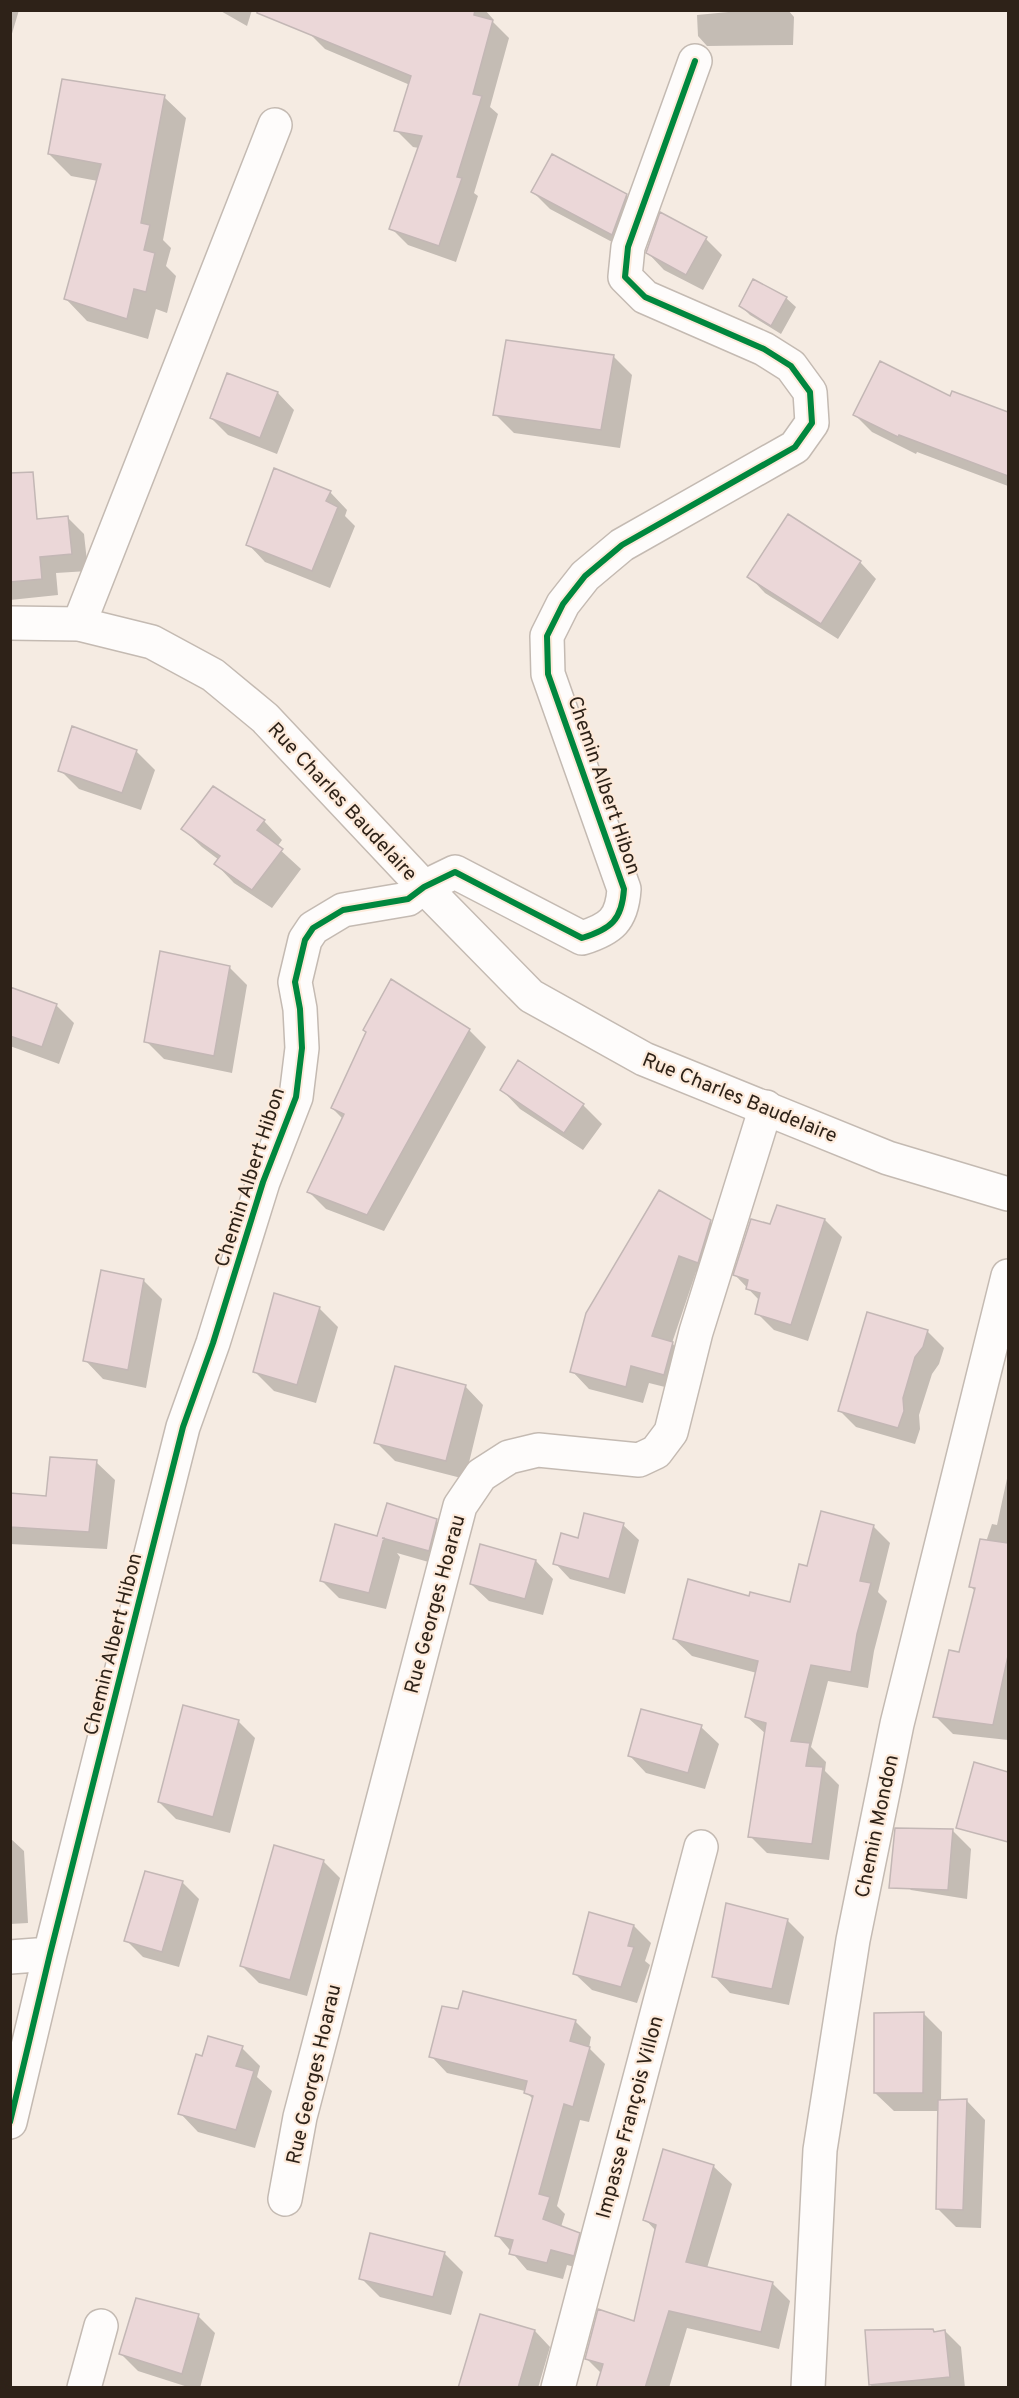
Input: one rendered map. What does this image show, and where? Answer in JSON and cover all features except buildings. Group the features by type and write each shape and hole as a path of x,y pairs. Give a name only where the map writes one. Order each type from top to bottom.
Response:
{"street":[{"name":"Chemin Albert Hibon","path":"10,2122 183,1427 213,1343 263,1182 296,1097 302,1048 300,1009 295,982 305,940 314,928 343,910 408,899 423,887 454,872 582,938 598,933 614,923 622,908 624,889 548,674 547,636 563,604 585,576 622,545 795,447 812,423 810,392 791,366 764,349 645,297 625,277 628,247 695,61"},
{"path":"79,624 275,125"},
{"name":"Rue Charles Baudelaire","path":"10,623 79,624 152,642 213,675 265,718 423,887 531,996 644,1059 888,1158 1008,1194"},
{"name":"Rue Georges Hoarau","path":"285,2199 300,2117 460,1506 481,1475 509,1457 538,1450 639,1460 656,1452 671,1432 696,1332 766,1107"},
{"name":"Chemin Mondon","path":"808,2388 820,2150 853,1940 897,1724 1008,1275"},
{"name":"Impasse François Villon","path":"558,2388 701,1847"},
{"path":"10,1957 50,1954"},
{"path":"84,2388 101,2326"}],"cycle path":[{"path":"10,2122 183,1427 213,1343 263,1182 296,1097 302,1048 300,1009 295,982 305,940 313,928 343,910 408,899 424,887 455,872 582,938 601,931 613,922 621,908 624,889 548,674 547,636 563,604 585,576 622,545 795,447 812,423 810,392 791,366 764,349 645,297 625,277 628,247 695,61"}]}
